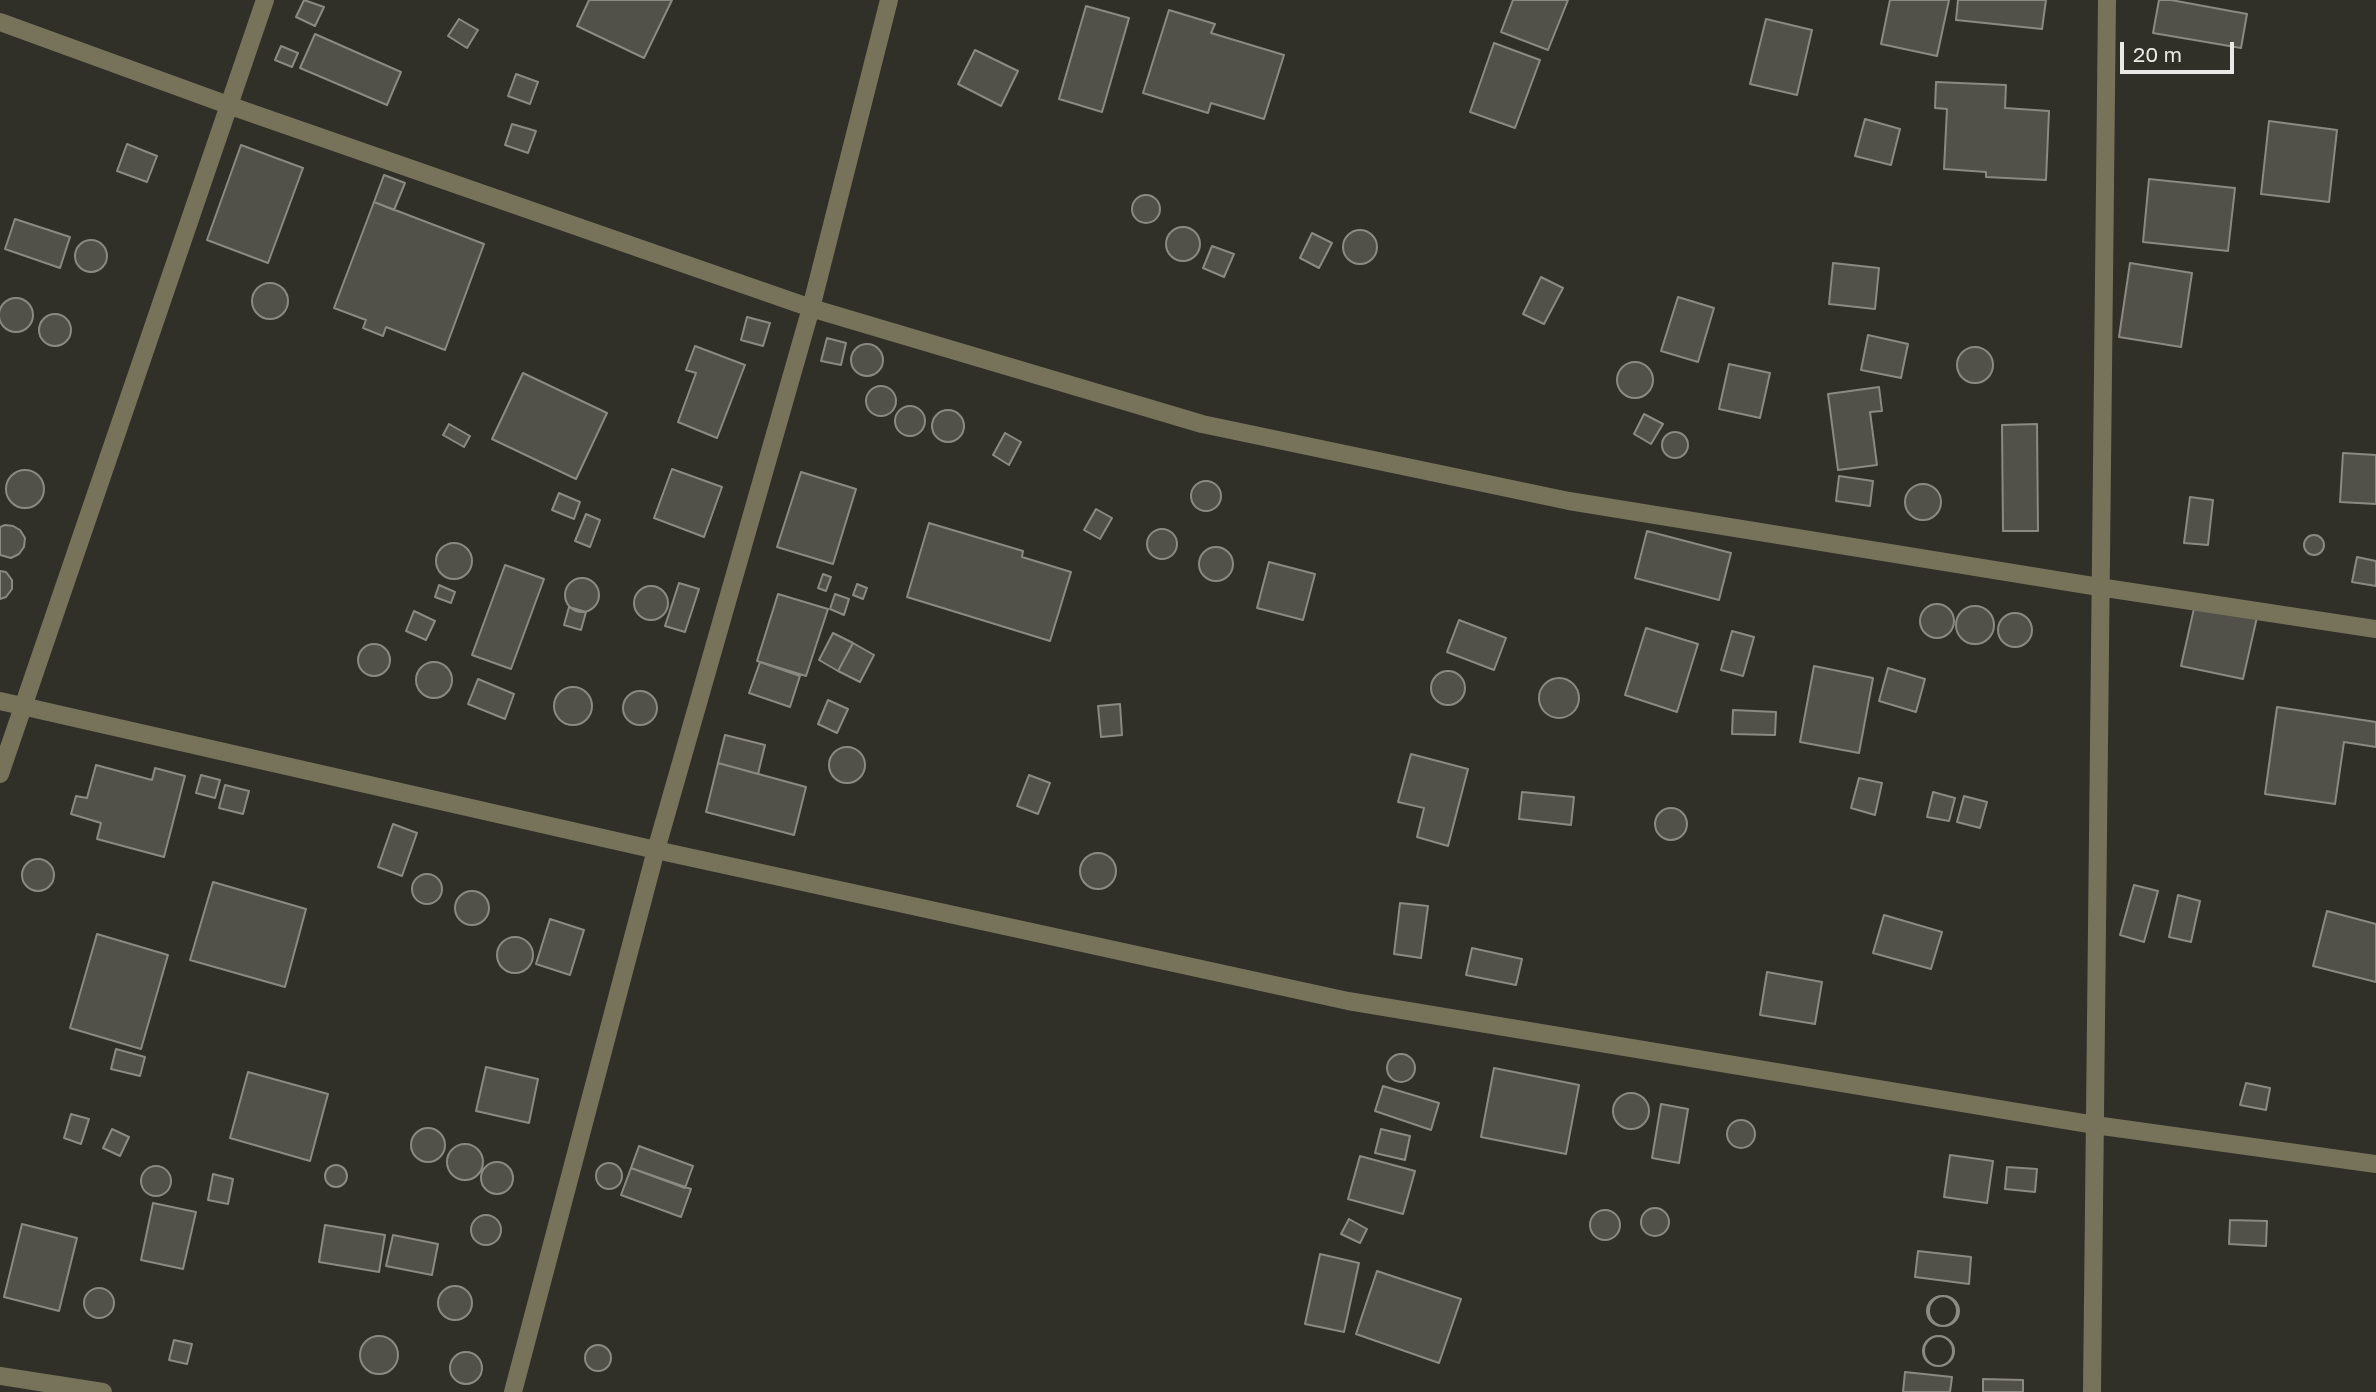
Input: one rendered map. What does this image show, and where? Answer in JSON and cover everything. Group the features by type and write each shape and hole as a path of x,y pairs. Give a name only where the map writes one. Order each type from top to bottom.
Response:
{"street":[{"path":"0,774 265,0"},
{"path":"513,1392 656,850 811,308 889,0"},
{"path":"2092,1392 2106,0"},
{"path":"0,22 228,105 811,308 1215,427 1569,501 2376,629"},
{"path":"0,701 656,850 1348,1001 2095,1125 2376,1164"},
{"path":"0,1376 103,1392"}],"building":[{"path":"304,0 324,7 315,26 296,17"},
{"path":"589,0 672,0 644,58 577,26"},
{"path":"1513,0 1568,0 1548,50 1501,32"},
{"path":"1890,0 1949,0 1937,56 1881,44"},
{"path":"1958,0 2046,0 2042,29 1956,20"},
{"path":"2159,0 2247,14 2241,48 2153,33"},
{"path":"1086,6 1129,18 1102,112 1059,99"},
{"path":"1169,10 1215,24 1211,33 1284,55 1264,119 1211,103 1208,113 1143,93"},
{"path":"459,19 478,30 467,48 448,36"},
{"path":"1766,19 1812,30 1797,95 1750,84"},
{"path":"315,34 401,72 387,105 300,68"},
{"path":"1494,43 1540,60 1515,128 1470,112"},
{"path":"281,46 298,53 292,67 275,60"},
{"path":"975,50 1018,71 1001,106 958,84"},
{"path":"516,74 538,82 530,104 508,96"},
{"path":"1936,82 2006,85 2005,108 2049,111 2046,180 1986,177 1986,172 1944,169 1947,109 1935,108"},
{"path":"1865,119 1900,129 1891,165 1855,156"},
{"path":"2269,121 2337,130 2329,202 2261,194"},
{"path":"512,124 536,131 528,153 505,145"},
{"path":"127,144 157,156 147,182 117,171"},
{"path":"241,145 303,168 268,263 207,240"},
{"path":"384,175 405,183 394,210 374,202"},
{"path":"2149,179 2235,188 2228,251 2143,242"},
{"path":"1146,195 1156,199 1160,209 1156,219 1146,223 1136,219 1132,209 1136,199"},
{"path":"374,202 484,244 445,350 386,327 383,336 363,328 366,320 334,308"},
{"path":"15,219 70,237 60,268 5,249"},
{"path":"1183,227 1195,232 1200,244 1195,256 1183,261 1171,256 1166,244 1171,232"},
{"path":"1360,230 1372,235 1377,247 1372,259 1360,264 1348,259 1343,247 1348,235"},
{"path":"1312,233 1332,243 1319,268 1300,258"},
{"path":"91,240 102,245 107,256 102,267 91,272 80,267 75,256 80,245"},
{"path":"1212,246 1234,254 1224,277 1203,268"},
{"path":"1833,263 1879,268 1875,309 1829,304"},
{"path":"2130,263 2192,273 2181,347 2119,337"},
{"path":"1541,277 1563,288 1544,324 1523,314"},
{"path":"270,283 282,289 288,301 282,313 270,319 258,313 252,301 258,289"},
{"path":"1678,297 1714,308 1698,362 1661,351"},
{"path":"16,298 28,303 33,315 28,327 16,332 4,327 -1,315 4,303"},
{"path":"55,314 66,319 71,330 66,341 55,346 44,341 39,330 44,319"},
{"path":"747,317 770,323 763,346 741,340"},
{"path":"1868,335 1908,344 1901,378 1861,370"},
{"path":"827,338 846,343 841,365 821,361"},
{"path":"867,344 878,349 883,360 878,371 867,376 856,371 851,360 856,349"},
{"path":"695,346 745,365 717,438 678,422 696,373 686,370"},
{"path":"1975,347 1987,353 1993,365 1987,377 1975,383 1963,377 1957,365 1963,353"},
{"path":"1635,362 1648,367 1653,380 1648,393 1635,398 1622,393 1617,380 1622,367"},
{"path":"1729,364 1770,373 1760,418 1719,409"},
{"path":"523,373 607,413 576,479 492,439"},
{"path":"881,386 892,390 896,401 892,412 881,416 870,412 866,401 870,390"},
{"path":"1879,387 1882,411 1870,412 1877,465 1838,470 1828,394"},
{"path":"910,406 916,407 924,415 924,427 916,435 910,436 904,435 896,427 895,421 896,415 904,407"},
{"path":"948,410 960,414 964,426 960,438 948,442 936,438 932,426 936,414"},
{"path":"1644,414 1663,424 1651,444 1634,434"},
{"path":"449,424 470,436 464,447 443,435"},
{"path":"2037,424 2038,531 2003,531 2002,425"},
{"path":"1675,432 1684,436 1688,445 1684,454 1675,458 1666,454 1662,445 1666,436"},
{"path":"1005,433 1021,442 1009,465 993,455"},
{"path":"2343,453 2376,455 2376,504 2340,502"},
{"path":"672,469 722,487 704,537 654,518"},
{"path":"25,470 38,476 44,489 38,502 25,508 12,502 6,489 12,476"},
{"path":"801,472 856,489 833,564 777,547"},
{"path":"1839,476 1873,481 1870,506 1836,501"},
{"path":"1206,481 1216,486 1221,496 1216,506 1206,511 1196,506 1191,496 1196,486"},
{"path":"1923,484 1936,489 1941,502 1936,515 1923,520 1910,515 1905,502 1910,489"},
{"path":"559,493 580,502 574,519 552,510"},
{"path":"2190,497 2213,500 2208,545 2184,543"},
{"path":"1096,509 1112,518 1100,539 1084,530"},
{"path":"586,514 600,520 590,547 575,541"},
{"path":"929,523 1023,551 1022,557 1071,572 1050,641 907,597"},
{"path":"5,525 20,530 25,538 24,547 19,554 11,558 0,555 0,527"},
{"path":"1162,529 1172,534 1177,544 1172,554 1162,559 1152,554 1147,544 1152,534"},
{"path":"1647,531 1731,553 1719,600 1635,578"},
{"path":"2314,535 2321,538 2324,545 2321,552 2314,555 2307,552 2304,545 2307,538"},
{"path":"454,543 466,549 472,561 466,573 454,579 442,573 436,561 442,549"},
{"path":"1216,547 1228,552 1233,564 1228,576 1216,581 1204,576 1199,564 1204,552"},
{"path":"2357,557 2376,561 2376,586 2352,582"},
{"path":"1269,562 1315,574 1303,620 1257,608"},
{"path":"505,565 544,579 511,669 472,655"},
{"path":"0,571 6,572 12,580 12,589 6,597 0,599"},
{"path":"823,574 831,577 826,591 818,588"},
{"path":"582,578 594,583 599,595 594,607 582,612 570,607 565,595 570,583"},
{"path":"679,583 699,589 685,632 665,626"},
{"path":"857,584 867,588 863,599 853,595"},
{"path":"439,585 455,592 451,603 435,597"},
{"path":"651,586 663,591 668,603 663,615 651,620 639,615 634,603 639,591"},
{"path":"778,594 828,609 806,676 757,661"},
{"path":"835,594 849,599 844,615 830,609"},
{"path":"1937,604 1949,609 1954,621 1949,633 1937,638 1925,633 1920,621 1925,609"},
{"path":"2195,604 2257,617 2243,679 2181,666"},
{"path":"1975,606 1988,612 1994,625 1988,638 1975,644 1962,638 1956,625 1962,612"},
{"path":"569,607 586,612 581,630 564,625"},
{"path":"414,611 435,621 426,640 406,631"},
{"path":"2015,613 2027,618 2032,630 2027,642 2015,647 2003,642 1998,630 2003,618"},
{"path":"1459,620 1506,638 1494,670 1447,652"},
{"path":"1646,628 1698,644 1677,712 1625,695"},
{"path":"1732,631 1754,637 1743,676 1721,670"},
{"path":"833,633 853,643 838,671 819,660"},
{"path":"853,643 874,655 860,682 838,671"},
{"path":"374,644 385,649 390,660 385,671 374,676 363,671 358,660 363,649"},
{"path":"434,662 447,667 452,680 447,693 434,698 421,693 416,680 421,667"},
{"path":"760,662 800,676 790,707 749,693"},
{"path":"1814,666 1873,678 1859,753 1800,742"},
{"path":"1888,668 1925,679 1916,712 1879,701"},
{"path":"1448,671 1460,676 1465,688 1460,700 1448,705 1436,700 1431,688 1436,676"},
{"path":"1559,678 1567,679 1573,684 1578,690 1578,706 1573,712 1567,717 1559,718 1551,717 1545,712 1540,706 1539,698 1540,690 1545,684 1551,679"},
{"path":"478,679 514,694 505,719 468,704"},
{"path":"573,687 586,693 592,706 586,719 573,725 560,719 554,706 560,693"},
{"path":"640,691 652,696 657,708 652,720 640,725 628,720 623,708 628,696"},
{"path":"828,700 848,709 837,733 818,724"},
{"path":"1120,704 1122,735 1101,737 1098,706"},
{"path":"2277,707 2376,722 2376,747 2344,742 2335,804 2265,794"},
{"path":"1733,710 1776,712 1775,735 1732,734"},
{"path":"725,735 765,745 758,774 718,763"},
{"path":"847,747 859,753 865,765 859,777 847,783 835,777 829,765 835,753"},
{"path":"1411,754 1468,769 1448,846 1417,837 1424,808 1398,802"},
{"path":"718,763 806,787 794,835 706,812"},
{"path":"96,765 152,780 155,768 185,776 164,857 97,839 101,823 71,814 76,796 87,798"},
{"path":"201,775 220,780 215,798 196,793"},
{"path":"1029,775 1050,783 1038,814 1017,806"},
{"path":"1859,778 1882,783 1875,815 1851,808"},
{"path":"225,785 249,791 243,814 219,808"},
{"path":"1522,792 1574,797 1571,825 1519,819"},
{"path":"1933,792 1955,798 1949,821 1927,817"},
{"path":"1964,796 1987,802 1980,828 1957,822"},
{"path":"1671,808 1683,812 1687,824 1683,836 1671,840 1659,836 1655,824 1659,812"},
{"path":"393,824 417,833 402,876 378,867"},
{"path":"1098,853 1111,858 1116,871 1111,884 1098,889 1085,884 1080,871 1085,858"},
{"path":"38,859 49,864 54,875 49,886 38,891 27,886 22,875 27,864"},
{"path":"427,874 433,875 441,883 441,895 433,903 427,904 421,903 413,895 412,889 413,883 421,875"},
{"path":"213,882 306,909 285,987 190,960"},
{"path":"2134,885 2158,891 2144,942 2120,935"},
{"path":"472,891 484,896 489,908 484,920 472,925 460,920 455,908 460,896"},
{"path":"2178,895 2200,901 2191,942 2169,937"},
{"path":"1400,903 1428,906 1421,958 1394,954"},
{"path":"2327,911 2376,924 2376,982 2313,966"},
{"path":"1884,915 1942,932 1931,969 1873,953"},
{"path":"550,919 584,930 570,975 536,964"},
{"path":"97,934 168,955 141,1049 70,1028"},
{"path":"515,937 527,943 533,955 527,967 515,973 503,967 497,955 503,943"},
{"path":"1472,948 1522,959 1516,985 1466,975"},
{"path":"1767,972 1822,982 1815,1024 1760,1015"},
{"path":"116,1049 145,1057 140,1076 111,1069"},
{"path":"1401,1054 1411,1058 1415,1068 1411,1078 1401,1082 1391,1078 1387,1068 1391,1058"},
{"path":"486,1067 538,1079 529,1123 476,1111"},
{"path":"1494,1068 1579,1085 1566,1154 1481,1137"},
{"path":"248,1072 328,1094 310,1161 230,1138"},
{"path":"2246,1083 2270,1088 2266,1110 2240,1105"},
{"path":"1383,1086 1439,1103 1431,1130 1375,1111"},
{"path":"1631,1093 1644,1098 1649,1111 1644,1124 1631,1129 1618,1124 1613,1111 1618,1098"},
{"path":"1661,1104 1688,1109 1679,1163 1652,1158"},
{"path":"71,1114 89,1119 81,1144 64,1138"},
{"path":"1741,1120 1751,1124 1755,1134 1751,1144 1741,1148 1731,1144 1727,1134 1731,1124"},
{"path":"428,1128 440,1133 445,1145 440,1157 428,1162 416,1157 411,1145 416,1133"},
{"path":"112,1129 129,1137 120,1156 103,1148"},
{"path":"1381,1129 1410,1136 1405,1160 1375,1153"},
{"path":"465,1144 478,1149 483,1162 478,1175 465,1180 452,1175 447,1162 452,1149"},
{"path":"639,1146 693,1166 685,1188 631,1168"},
{"path":"1950,1155 1993,1161 1987,1203 1944,1197"},
{"path":"1360,1156 1415,1171 1403,1214 1348,1199"},
{"path":"497,1162 508,1167 513,1178 508,1189 497,1194 486,1189 481,1178 486,1167"},
{"path":"609,1163 618,1167 622,1176 618,1185 609,1189 600,1185 596,1176 600,1167"},
{"path":"336,1165 344,1168 347,1176 344,1184 336,1187 328,1184 325,1176 328,1168"},
{"path":"156,1166 162,1167 170,1175 170,1187 162,1195 156,1196 150,1195 142,1187 141,1181 142,1175 150,1167"},
{"path":"2007,1167 2037,1169 2035,1192 2005,1189"},
{"path":"631,1168 691,1189 681,1217 621,1195"},
{"path":"213,1174 233,1179 228,1204 208,1200"},
{"path":"153,1203 196,1212 183,1269 141,1260"},
{"path":"1655,1208 1665,1212 1669,1222 1665,1232 1655,1236 1645,1232 1641,1222 1645,1212"},
{"path":"1605,1210 1616,1214 1620,1225 1616,1236 1605,1240 1594,1236 1590,1225 1594,1214"},
{"path":"486,1215 497,1219 501,1230 497,1241 486,1245 475,1241 471,1230 475,1219"},
{"path":"1349,1219 1367,1229 1360,1243 1341,1234"},
{"path":"2230,1220 2267,1221 2266,1246 2229,1244"},
{"path":"22,1224 77,1238 59,1311 4,1297"},
{"path":"325,1225 385,1235 379,1272 319,1262"},
{"path":"393,1235 438,1244 432,1275 386,1266"},
{"path":"1918,1251 1971,1257 1969,1284 1915,1277"},
{"path":"1320,1254 1359,1263 1344,1332 1305,1324"},
{"path":"1377,1271 1461,1299 1439,1363 1356,1334"},
{"path":"455,1286 467,1291 472,1303 467,1315 455,1320 443,1315 438,1303 443,1291"},
{"path":"99,1288 105,1289 113,1297 113,1309 105,1317 99,1318 93,1317 85,1309 84,1303 85,1297 93,1289"},
{"path":"1942,1296 1952,1301 1957,1311 1952,1321 1942,1326 1932,1321 1927,1311 1932,1301"},
{"path":"1944,1296 1955,1300 1959,1311 1955,1322 1944,1326 1933,1322 1929,1311 1933,1300"},
{"path":"379,1336 392,1342 398,1355 392,1368 379,1374 366,1368 360,1355 366,1342"},
{"path":"1938,1336 1944,1337 1952,1345 1952,1357 1944,1365 1938,1366 1932,1365 1924,1357 1923,1351 1924,1345 1932,1337"},
{"path":"1939,1336 1950,1340 1954,1351 1950,1362 1939,1366 1928,1362 1924,1351 1928,1340"},
{"path":"174,1340 192,1344 187,1364 169,1360"},
{"path":"598,1345 607,1349 611,1358 607,1367 598,1371 589,1367 585,1358 589,1349"},
{"path":"466,1352 478,1356 482,1368 478,1380 466,1384 454,1380 450,1368 454,1356"},
{"path":"1905,1372 1952,1377 1950,1392 1903,1392"},
{"path":"1983,1379 2023,1380 2023,1392 1983,1392"}]}
